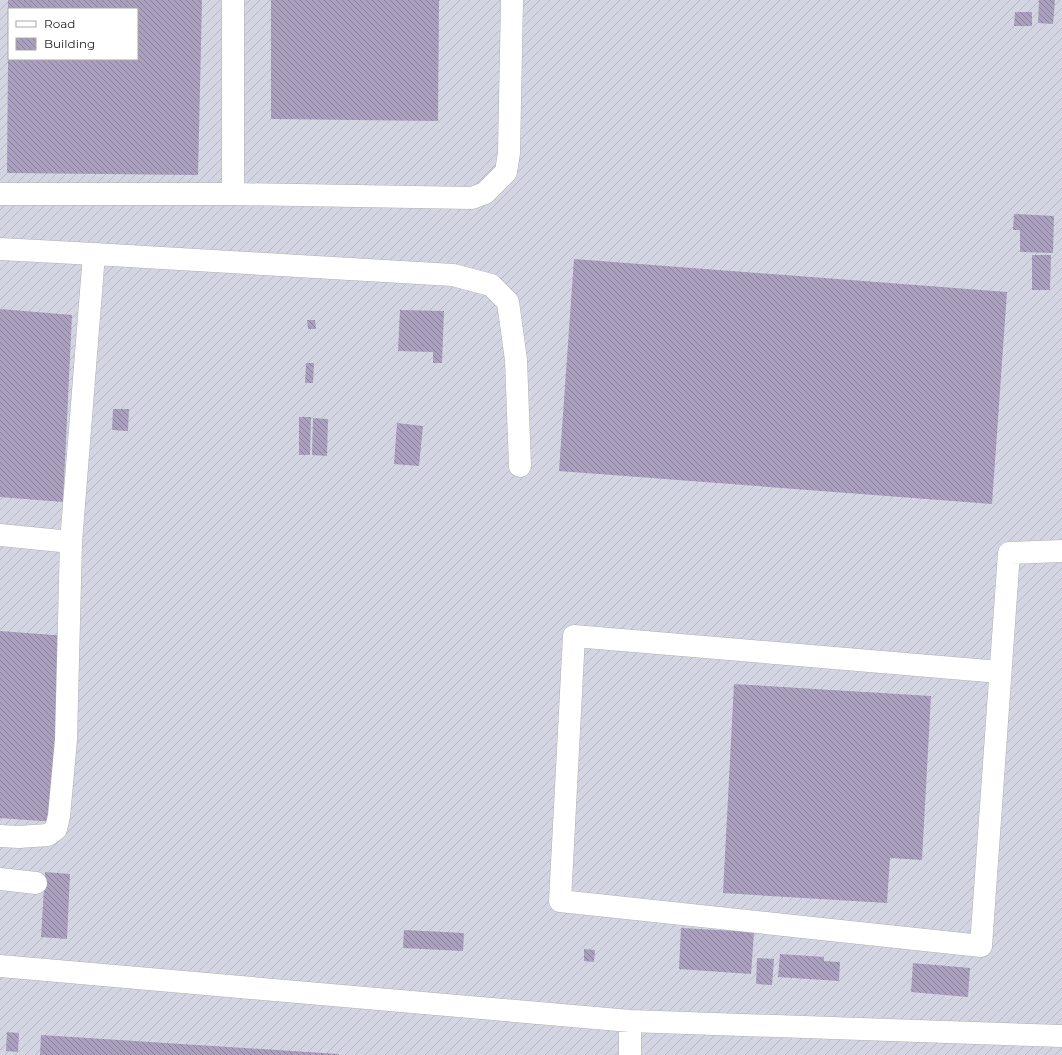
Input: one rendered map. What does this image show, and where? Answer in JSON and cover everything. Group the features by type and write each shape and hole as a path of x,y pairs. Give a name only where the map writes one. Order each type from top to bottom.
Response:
{"lane":[{"path":"233,0 233,194"},
{"path":"0,194 233,194 472,198 486,193 506,172 509,153 512,0"},
{"path":"0,250 453,275 491,285 508,302 516,360 520,466"},
{"path":"0,836 19,837 48,835 56,829 66,740 71,542 94,254"},
{"path":"0,535 71,542"},
{"path":"1000,672 574,636 560,901 981,946 1009,554 1062,551"},
{"path":"0,879 36,883"},
{"path":"0,966 630,1021 1062,1036"},
{"path":"630,1021 630,1055"}],"shaded area":[{"path":"0,0 1062,0 1062,1055 0,1055"}],"building":[{"path":"8,0 202,0 198,175 7,173 8,59 138,60 138,8 8,8"},
{"path":"271,0 439,0 438,121 271,119"},
{"path":"1039,0 1055,0 1053,24 1038,23"},
{"path":"1015,12 1032,12 1032,26 1014,26"},
{"path":"1014,214 1054,216 1053,253 1020,252 1020,230 1013,230"},
{"path":"1032,255 1051,255 1050,290 1032,290"},
{"path":"574,259 1007,292 992,504 559,471"},
{"path":"0,309 72,315 63,502 0,497"},
{"path":"400,310 444,311 442,363 433,363 433,352 398,351"},
{"path":"307,320 315,320 316,329 308,329"},
{"path":"306,363 314,363 313,383 305,383"},
{"path":"113,409 129,409 128,431 112,430"},
{"path":"299,417 311,417 310,455 299,455"},
{"path":"313,418 328,419 327,456 312,455"},
{"path":"397,423 423,426 419,466 394,464"},
{"path":"0,631 67,636 55,822 0,818"},
{"path":"734,684 931,696 922,860 890,858 887,903 723,893"},
{"path":"45,872 70,874 67,939 41,937"},
{"path":"681,928 754,932 751,974 679,969"},
{"path":"404,930 464,933 463,951 403,948"},
{"path":"584,949 595,950 594,962 584,961"},
{"path":"780,954 824,957 824,961 840,962 839,981 778,977"},
{"path":"757,958 774,959 772,985 756,984"},
{"path":"913,963 970,968 968,997 911,992"},
{"path":"7,1032 19,1033 18,1052 6,1051"},
{"path":"41,1035 339,1054 339,1055 40,1055"}]}
